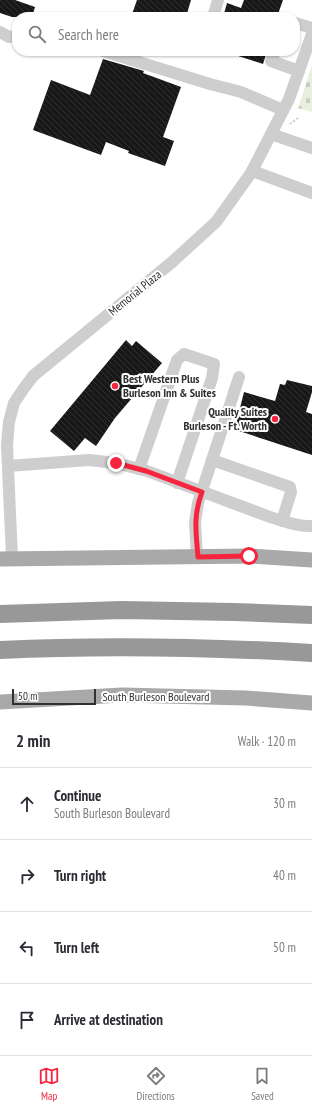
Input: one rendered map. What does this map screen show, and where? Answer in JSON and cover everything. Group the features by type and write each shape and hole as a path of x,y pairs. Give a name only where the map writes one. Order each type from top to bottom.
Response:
{"highway":[{"path":"0,614 121,610 312,615"},
{"path":"0,650 134,647 202,648 312,653"}],"main road":[{"path":"6,559 249,556 312,560"},
{"name":"South Burleson Boulevard","path":"0,702 122,695 246,698 312,703"}],"street":[{"path":"214,12 218,0"},
{"path":"300,24 312,28"},
{"path":"0,32 9,37 12,37"},
{"name":"Memorial Plaza","path":"6,559 7,445 9,422 14,403 33,376 171,263 216,222 252,171 289,99 312,34"},
{"path":"119,56 241,92 283,110"},
{"path":"273,56 271,61 299,71"},
{"path":"271,134 312,148"},
{"path":"252,171 312,192"},
{"path":"139,469 177,360 184,354 214,364 212,378 177,483"},
{"path":"198,557 195,522 198,503 239,377"},
{"path":"8,466 89,460 116,463 139,469 282,521 312,526"},
{"path":"212,460 290,487 291,492 282,521"}],"green space":[{"path":"312,65 312,112 298,108"}],"building":[{"path":"0,0 15,0 35,7 34,12 12,12 12,17 0,13"},
{"path":"137,0 191,0 187,12 133,12"},
{"path":"244,0 283,0 279,12 224,12 227,3 241,8"},
{"path":"238,56 265,56 263,64"},
{"path":"103,59 144,71 143,73 181,87 163,137 174,141 165,166 128,153 129,151 106,142 101,155 33,130 51,80 90,95"},
{"name":"Best Western Plus Burleson Inn & Suites","path":"126,340 132,346 136,341 162,363 115,418 96,446 85,438 74,451 50,431"},
{"name":"Quality Suites Burleson - Ft. Worth","path":"287,380 312,386 312,392 306,412 312,414 312,455 239,431 240,426 236,424 244,392 275,401 280,384 285,385"}],"place":[{"name":"Best Western Plus Burleson Inn & Suites","path":"115,386"},
{"name":"Quality Suites Burleson - Ft. Worth","path":"275,419"}],"route":[{"path":"116,463 146,471 202,492 198,503 195,522 198,557 249,556"}]}
